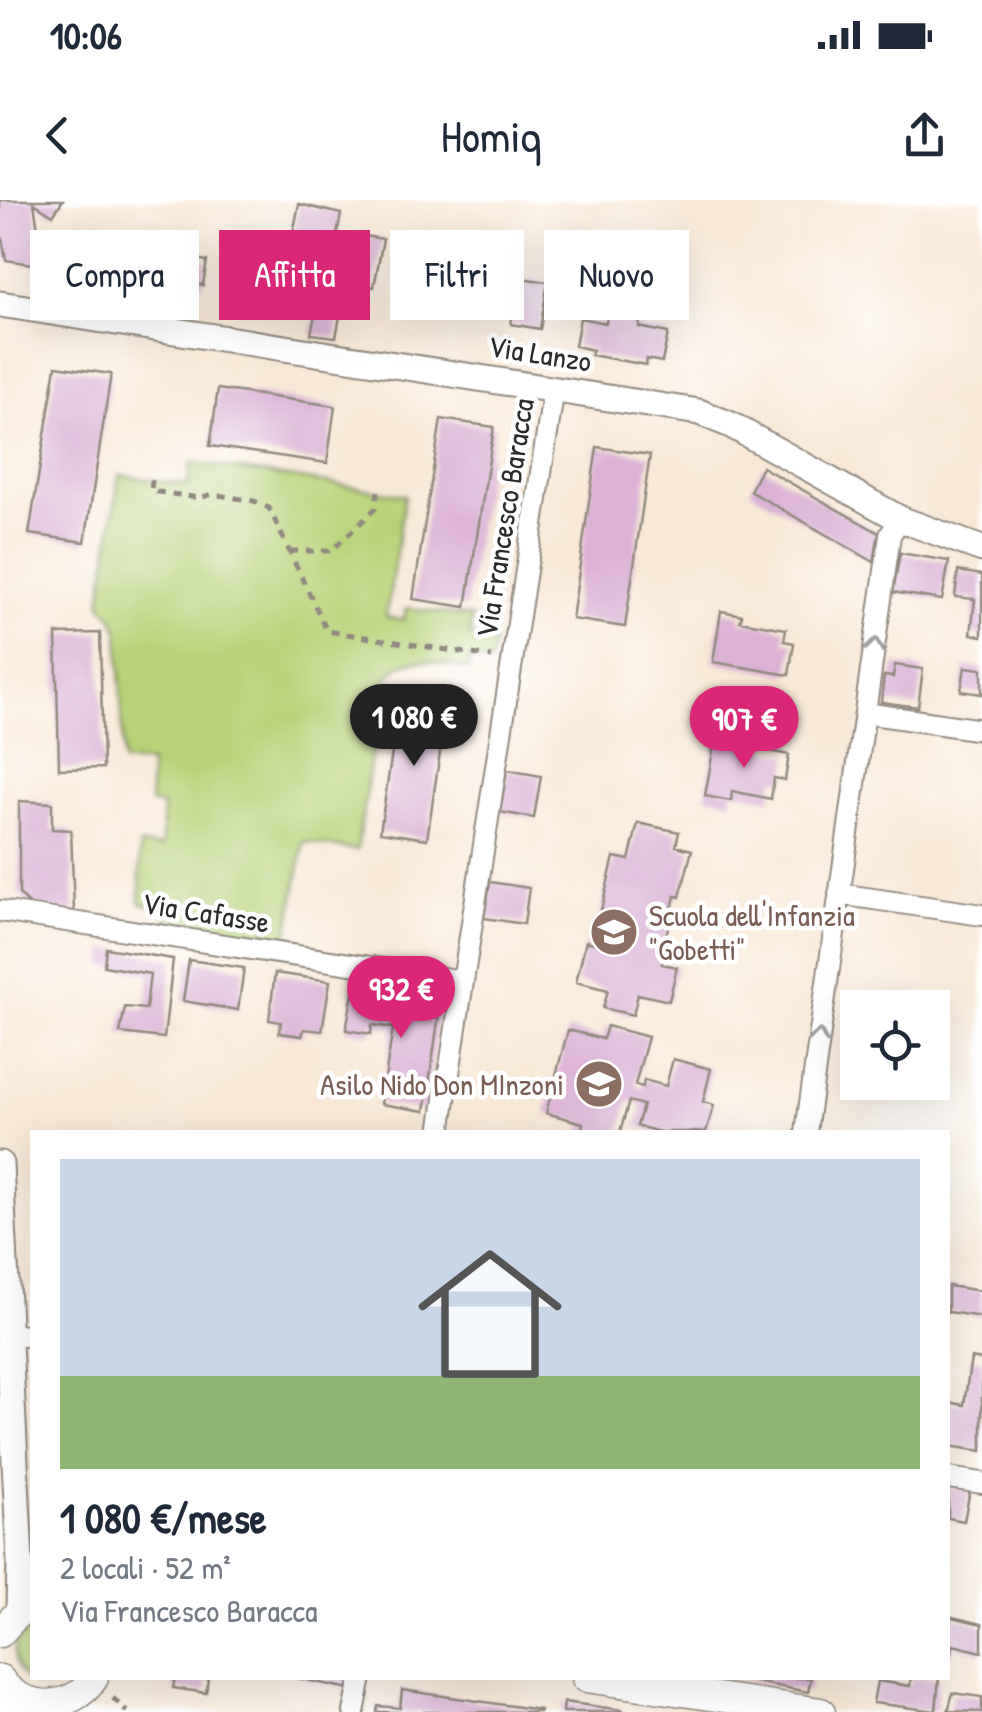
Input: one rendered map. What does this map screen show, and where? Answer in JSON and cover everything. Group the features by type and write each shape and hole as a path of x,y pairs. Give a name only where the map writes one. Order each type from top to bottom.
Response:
{"main road":[{"path":"617,1680 727,1687 821,1712"},
{"path":"2,1692 29,1706 62,1709 104,1688"}],"street":[{"name":"Via Lanzo","path":"0,304 713,416 900,519 982,549"},
{"name":"Via Francesco Baracca","path":"440,1130 554,388"},
{"path":"806,1130 890,536 900,519"},
{"path":"865,713 982,730"},
{"path":"840,894 982,915"},
{"name":"Via Cafasse","path":"0,911 463,981"},
{"path":"0,1164 6,1333 26,1570 12,1619"},
{"path":"6,1333 30,1337"},
{"path":"950,1478 982,1483"},
{"path":"354,1712 361,1680"}],"path":[{"path":"152,480 151,491 200,498 212,494 254,501 269,508 327,630 492,657"},
{"path":"290,551 331,551 374,509 378,491"},
{"path":"104,1688 126,1712"}],"green space":[{"path":"191,462 405,495 386,617 404,620 406,608 472,617 470,636 495,640 491,662 470,659 468,669 419,661 399,667 390,675 382,687 357,850 304,842 287,938 166,919 167,908 140,903 140,845 162,847 163,806 150,803 150,763 123,763 119,632 113,617 101,604 119,475 188,485"},
{"path":"30,1628 30,1680 64,1680 46,1686 28,1681 16,1665 16,1642"}],"building":[{"path":"0,200 63,200 53,215 34,203 38,230 30,230 30,264 6,260"},
{"path":"299,204 341,214 338,230 294,230"},
{"path":"370,237 383,239 374,287 370,286"},
{"path":"199,260 207,261 203,285 199,284"},
{"path":"524,278 544,281 540,329 511,324 512,320 524,320"},
{"path":"314,320 339,320 336,337 311,334"},
{"path":"580,320 640,320 639,327 668,333 662,362 647,359 646,365 591,355 593,350 575,346"},
{"path":"56,366 111,374 85,542 29,534"},
{"path":"218,389 335,406 327,463 210,446"},
{"path":"441,419 494,427 466,607 413,599"},
{"path":"597,447 650,455 625,627 572,619"},
{"path":"762,467 879,533 874,562 750,491"},
{"path":"900,553 949,561 942,600 893,592"},
{"path":"958,571 982,575 982,636 971,634 975,599 955,597"},
{"path":"721,611 742,615 740,621 786,629 784,641 794,643 789,675 713,662"},
{"path":"100,633 103,768 59,769 56,634"},
{"path":"895,665 923,669 918,707 881,702 884,676 893,677"},
{"path":"965,667 982,669 982,694 961,691"},
{"path":"400,699 447,706 427,839 380,832"},
{"path":"715,740 789,755 785,780 774,778 771,799 732,791 731,801 705,796"},
{"path":"507,770 541,776 534,818 500,812"},
{"path":"19,801 52,803 52,829 71,830 74,912 31,906 19,894"},
{"path":"638,823 679,832 676,846 692,850 680,897 675,896 665,940 662,964 677,967 669,1001 638,994 633,1015 603,1008 608,990 576,982 586,941 593,943 614,857 629,860"},
{"path":"490,882 529,888 524,924 484,918"},
{"path":"106,948 173,959 164,1038 120,1033 125,1007 146,1009 150,974 104,966"},
{"path":"189,960 244,968 238,1010 183,1001"},
{"path":"275,973 330,981 322,1031 304,1029 302,1036 279,1033 281,1022 269,1020"},
{"path":"354,987 441,1000 425,1111 381,1104 393,1028 372,1025 371,1034 346,1030"},
{"path":"607,1026 648,1037 635,1085 643,1087 644,1080 666,1086 673,1059 711,1069 703,1102 714,1105 707,1130 652,1130 637,1126 643,1105 629,1101 621,1130 581,1130 583,1123 546,1113 568,1030 603,1039"},
{"path":"950,1286 982,1291 982,1317 950,1312"},
{"path":"971,1358 982,1360 982,1451 950,1446 950,1402 964,1405"},
{"path":"950,1487 970,1490 964,1521 950,1518"},
{"path":"950,1616 982,1624 982,1652 953,1645 952,1654"},
{"path":"175,1680 208,1680 206,1693 173,1688"},
{"path":"306,1680 351,1680 350,1689"},
{"path":"746,1680 811,1680 808,1692"},
{"path":"911,1680 939,1680 936,1711 873,1703 877,1681 910,1686"},
{"path":"402,1690 540,1710 377,1712 378,1706 400,1708"},
{"path":"953,1693 982,1697 982,1712 948,1711"},
{"path":"564,1702 623,1710 623,1712 563,1712"}],"place":[{"name":"Scuola dell'Infanzia \"Gobetti\"","path":"614,932"},
{"name":"Asilo Nido Don MInzoni","path":"599,1084"}]}
